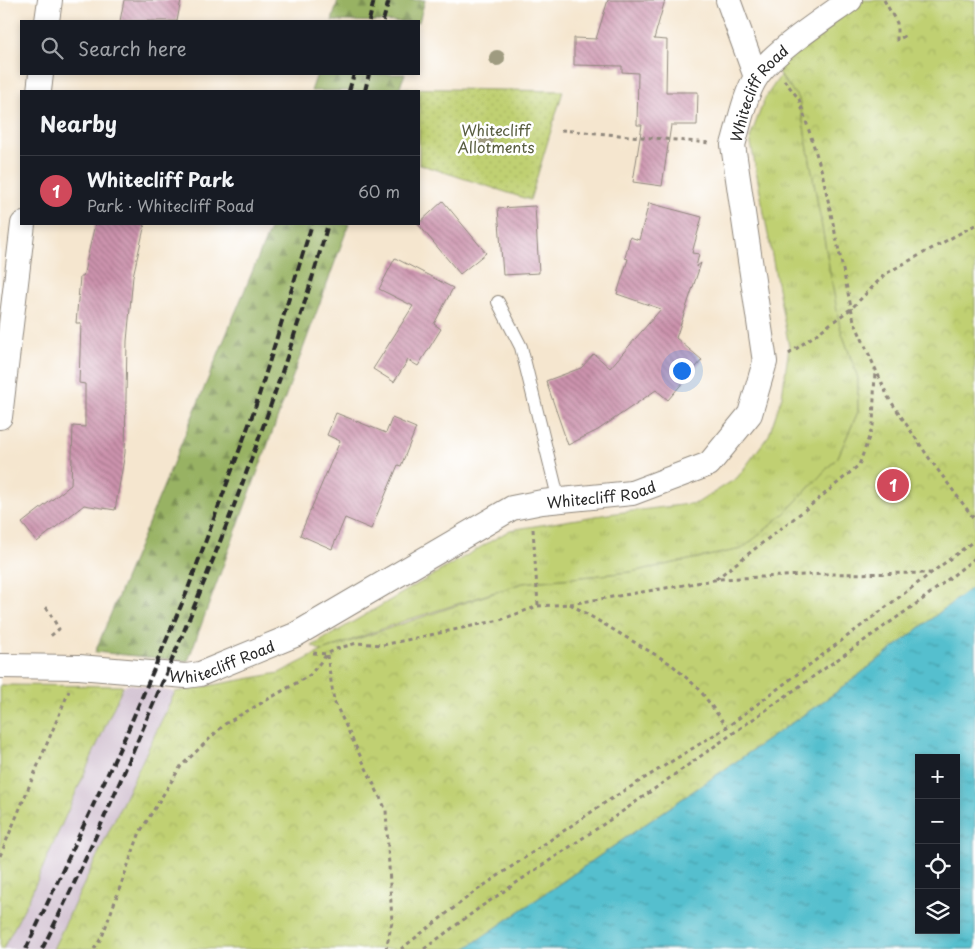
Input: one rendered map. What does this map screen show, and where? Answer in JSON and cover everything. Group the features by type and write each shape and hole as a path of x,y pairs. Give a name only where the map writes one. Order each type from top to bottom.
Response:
{"street":[{"path":"48,20 50,0"},
{"path":"728,0 763,69"},
{"name":"Whitecliff Road","path":"0,666 79,667 186,676 200,674 295,635 512,508 632,493 709,464 750,414 765,362 733,146 763,69 850,0"},
{"path":"39,90 41,75"},
{"path":"0,417 23,225"}],"lane":[{"path":"498,302 521,347 559,501"}],"path":[{"path":"884,0 897,23 897,40 907,35"},
{"path":"763,69 798,99 822,172 854,321 888,397 929,458 975,520"},
{"path":"561,130 733,146"},
{"path":"765,362 784,358 852,308 885,274 975,225"},
{"path":"715,580 816,502 859,465 873,426 876,368"},
{"path":"532,504 538,606"},
{"path":"401,949 473,893 595,810 727,727 934,573 975,540"},
{"path":"424,949 482,906 623,811 923,599 975,558"},
{"path":"94,949 102,936 140,832 181,766 225,724 310,675 327,654 336,649 357,643 384,645 500,620 538,606 570,604 715,580 825,574 934,573"},
{"path":"570,604 671,664 699,689 727,727"},
{"path":"46,608 59,629 48,638"},
{"path":"327,654 334,701 386,810 392,922 386,949"},
{"path":"0,856 79,667"}],"shaded area":[{"path":"131,684 175,692 53,949 3,949 28,901 123,686"}],"green space":[{"path":"338,0 425,0 420,20 332,20"},
{"path":"850,0 975,0 975,585 838,691 465,949 53,949 175,692 279,673 322,651 523,583 631,572 742,549 785,513 838,457 858,412 858,378 840,327 799,99 769,61"},
{"path":"317,75 405,75 398,90 311,90"},
{"path":"780,76 799,99 840,327 858,378 858,412 838,457 785,513 742,549 631,572 523,583 404,621 322,651 312,646 510,530 608,514 697,503 737,478 769,435 782,396 789,347 750,138 765,98"},
{"name":"Whitecliff Allotments","path":"394,88 563,91 530,200 420,164 420,90 393,90"},
{"path":"272,225 349,225 188,661 95,652"},
{"path":"0,685 123,686 28,901 3,949 0,949"}],"water":[{"path":"975,585 975,949 465,949 838,691"}],"building":[{"path":"124,0 181,0 177,20 120,20"},
{"path":"608,0 665,0 654,39 667,40 666,92 698,92 697,125 671,125 662,186 633,182 642,125 637,125 638,73 622,72 622,66 574,65 574,38 596,39"},
{"path":"443,201 486,253 460,274 419,225"},
{"path":"649,203 702,217 692,253 699,254 696,267 701,263 676,338 702,360 668,400 656,390 598,430 568,445 546,381 581,368 594,354 610,368 661,309 617,294 628,259 625,258 630,237 639,240"},
{"path":"535,206 539,273 503,275 498,208"},
{"path":"95,225 145,225 133,276 127,341 125,453 115,510 84,505 37,542 22,523 71,485 73,426 85,427 85,384 79,383 81,323 76,323 80,277 83,277"},
{"path":"395,258 453,288 434,324 441,329 418,366 408,360 394,382 373,369 413,306 379,289"},
{"path":"336,413 386,433 392,418 416,428 401,466 398,465 371,529 345,518 332,549 300,535 340,441 327,435"}],"railway":[{"path":"369,20 374,0"},
{"path":"383,20 389,0"},
{"path":"349,90 354,75"},
{"path":"365,90 369,75"},
{"path":"26,949 125,737 186,594 255,408 312,225"},
{"path":"42,949 118,787 230,516 252,459 292,342 328,225"}],"place":[{"name":"Whitecliff Park","path":"893,485"}]}
